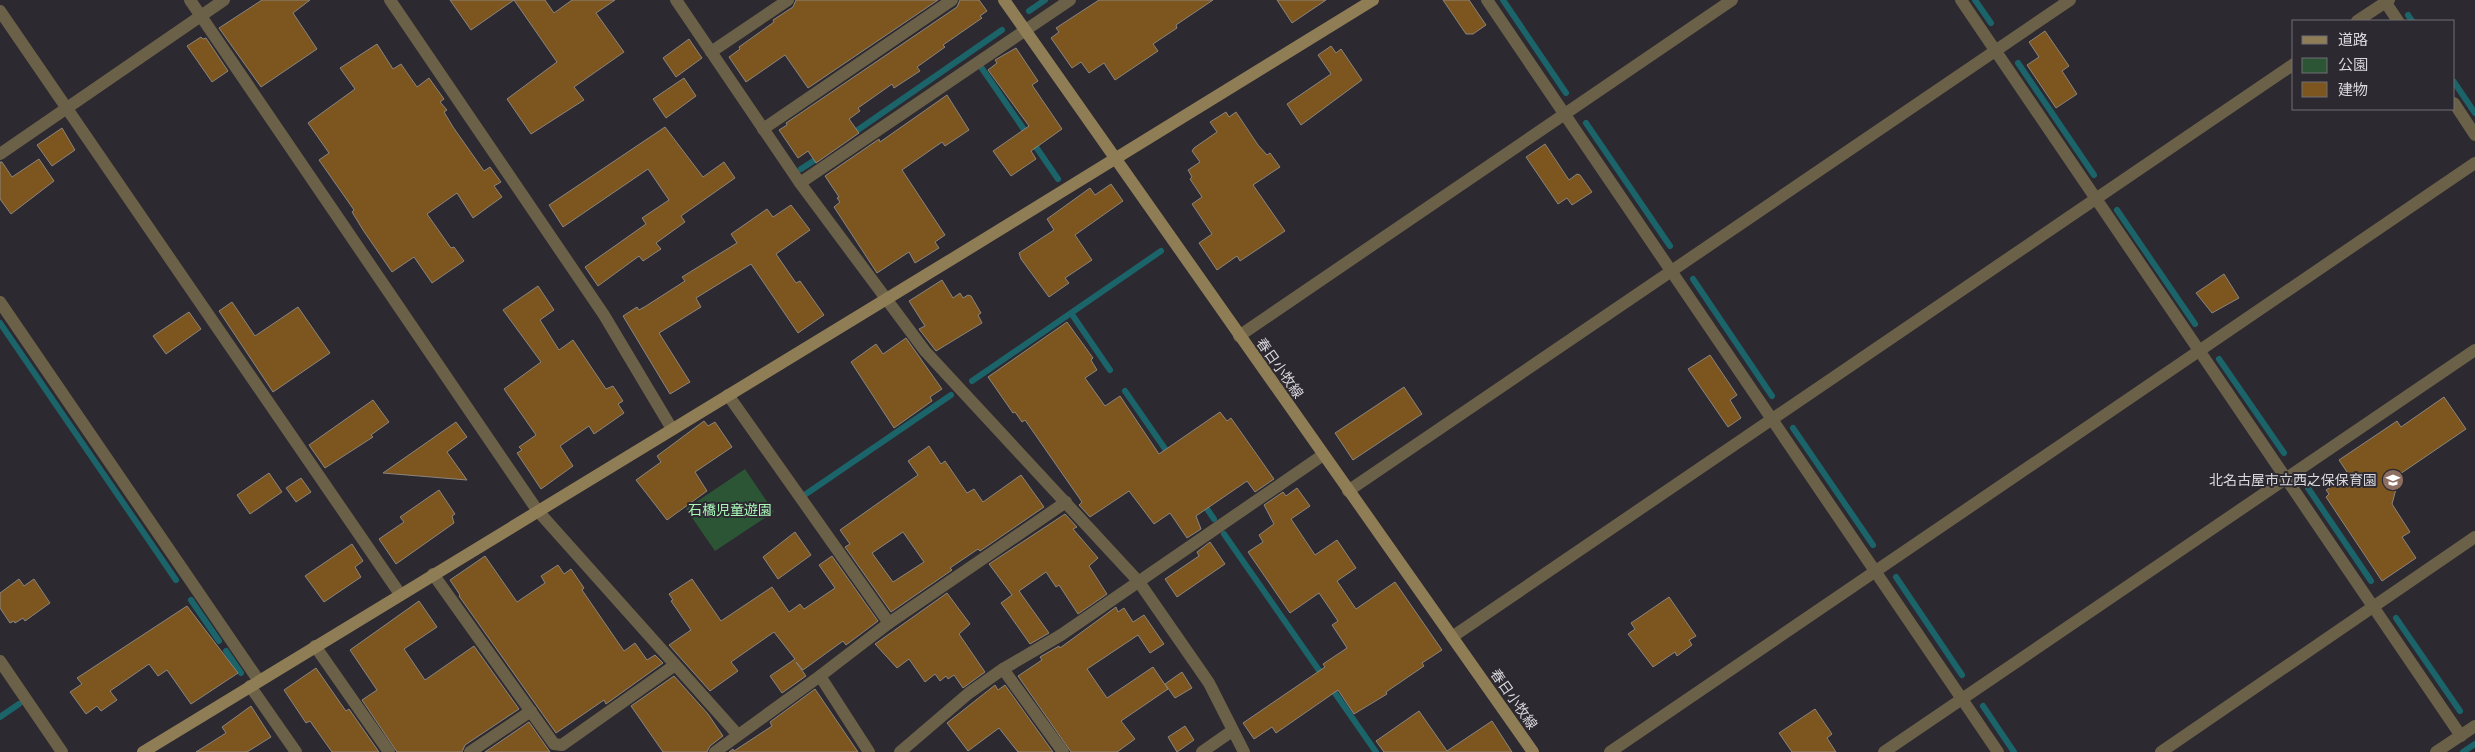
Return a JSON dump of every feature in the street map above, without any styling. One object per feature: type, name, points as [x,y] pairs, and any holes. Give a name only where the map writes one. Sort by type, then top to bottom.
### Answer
[{"type":"street","points":[[190,0],[538,510],[738,735]]},
{"type":"street","points":[[0,154],[224,0]]},
{"type":"street","points":[[390,0],[604,315],[672,429]]},
{"type":"street","points":[[676,0],[800,183],[925,352],[1139,582],[1209,683],[1244,752]]},
{"type":"street","points":[[711,52],[788,0]]},
{"type":"street","points":[[763,129],[952,0]]},
{"type":"street","name":"春日小牧線","points":[[1004,0],[1533,752]]},
{"type":"street","points":[[800,183],[1070,0]]},
{"type":"street","points":[[143,752],[538,510],[1116,161],[1373,0]]},
{"type":"street","points":[[1487,0],[1998,752]]},
{"type":"street","points":[[1239,336],[1732,0]]},
{"type":"street","points":[[1961,0],[2461,736]]},
{"type":"street","points":[[1348,491],[2070,0]]},
{"type":"street","points":[[2358,20],[2386,1],[2397,20]]},
{"type":"street","points":[[0,11],[400,594]]},
{"type":"street","points":[[1452,637],[2292,65]]},
{"type":"street","points":[[2455,104],[2475,134]]},
{"type":"street","points":[[1610,752],[2475,162]]},
{"type":"street","points":[[0,302],[254,684],[296,752]]},
{"type":"street","points":[[1884,752],[2475,350]]},
{"type":"street","points":[[728,395],[888,623]]},
{"type":"street","points":[[900,752],[969,693],[1061,635],[1323,455]]},
{"type":"street","points":[[715,752],[820,676],[888,623],[1066,502]]},
{"type":"street","points":[[2161,752],[2475,537]]},
{"type":"street","points":[[433,574],[554,744],[562,745],[675,665]]},
{"type":"street","points":[[315,646],[389,752]]},
{"type":"street","points":[[0,661],[62,752]]},
{"type":"street","points":[[1003,670],[1063,752]]},
{"type":"street","points":[[820,676],[869,752]]},
{"type":"street","points":[[470,752],[531,711]]},
{"type":"street","points":[[2436,752],[2475,726]]},
{"type":"street","points":[[1202,752],[1232,731]]},
{"type":"green space","name":"石橋児童遊園","points":[[745,469],[774,512],[715,551],[686,509]]},
{"type":"building","points":[[262,0],[310,0],[293,13],[317,49],[261,87],[219,28]]},
{"type":"building","points":[[450,0],[514,0],[471,30]]},
{"type":"building","points":[[514,0],[545,0],[554,13],[572,0],[615,0],[596,13],[624,52],[574,87],[584,100],[531,134],[507,99],[557,62]]},
{"type":"building","points":[[796,0],[938,0],[808,88],[785,55],[746,82],[729,57],[740,49],[739,47],[774,22],[773,20],[793,7]]},
{"type":"building","points":[[960,0],[979,0],[987,11],[980,16],[982,18],[943,45],[945,47],[917,67],[920,71],[894,88],[892,84],[858,108],[860,111],[849,119],[859,133],[816,163],[808,151],[798,158],[779,130],[787,125],[786,123],[957,7]]},
{"type":"building","points":[[1099,0],[1213,0],[1176,25],[1177,28],[1153,44],[1158,51],[1115,80],[1104,63],[1089,73],[1081,62],[1072,68],[1051,38],[1059,32],[1056,28]]},
{"type":"building","points":[[1277,0],[1326,0],[1292,23]]},
{"type":"building","points":[[1443,0],[1469,0],[1486,25],[1473,34],[1466,34]]},
{"type":"building","points":[[2045,31],[2069,66],[2062,71],[2077,94],[2056,108],[2027,65],[2039,57],[2029,42]]},
{"type":"building","points":[[201,37],[203,39],[206,38],[228,71],[212,82],[187,46]]},
{"type":"building","points":[[689,39],[702,58],[676,77],[663,58]]},
{"type":"building","points":[[377,44],[393,69],[401,64],[417,87],[429,78],[444,99],[440,102],[447,110],[444,112],[453,127],[484,171],[490,167],[501,182],[494,186],[502,197],[473,218],[457,193],[427,214],[451,248],[454,247],[464,261],[432,283],[414,257],[392,272],[363,230],[352,212],[354,210],[319,160],[329,153],[308,123],[355,89],[340,68]]},
{"type":"building","points":[[1331,46],[1336,53],[1341,49],[1362,80],[1301,125],[1287,104],[1331,74],[1318,55]]},
{"type":"building","points":[[1016,48],[1038,81],[1032,85],[1062,129],[1031,151],[1036,159],[1011,176],[993,151],[1029,126],[988,70],[997,63],[995,60]]},
{"type":"building","points":[[684,78],[696,96],[666,118],[653,99]]},
{"type":"building","points":[[947,95],[969,130],[945,146],[942,142],[902,170],[945,235],[935,242],[939,248],[915,263],[909,252],[877,273],[834,207],[840,202],[837,198],[839,197],[825,176],[879,139],[880,142]]},
{"type":"building","points":[[1226,112],[1229,117],[1236,112],[1258,145],[1267,155],[1270,153],[1280,167],[1253,185],[1285,231],[1240,261],[1237,256],[1217,270],[1199,243],[1212,234],[1192,204],[1202,197],[1190,179],[1192,177],[1188,170],[1200,162],[1192,151],[1194,148],[1217,132],[1210,122]]},
{"type":"building","points":[[665,127],[703,177],[724,162],[735,178],[681,216],[685,222],[656,243],[661,249],[643,261],[639,256],[598,286],[585,267],[646,224],[642,218],[669,200],[648,169],[563,227],[549,205]]},
{"type":"building","points":[[62,128],[75,150],[52,166],[37,145]]},
{"type":"building","points":[[1545,144],[1569,180],[1577,174],[1580,175],[1592,192],[1572,205],[1567,198],[1558,204],[1526,157]]},
{"type":"building","points":[[39,159],[54,181],[11,214],[0,199],[0,162],[2,162],[12,177]]},
{"type":"building","points":[[1111,184],[1123,201],[1075,235],[1092,260],[1065,278],[1069,283],[1049,297],[1021,259],[1019,253],[1054,230],[1047,219],[1090,188],[1095,195]]},
{"type":"building","points":[[791,205],[810,230],[776,254],[796,283],[800,281],[824,315],[798,333],[751,264],[696,298],[701,307],[659,333],[690,382],[670,394],[623,316],[637,307],[639,310],[646,306],[685,281],[682,277],[737,243],[731,234],[767,209],[773,217]]},
{"type":"building","points":[[2224,274],[2239,298],[2212,313],[2196,293]]},
{"type":"building","points":[[942,280],[953,298],[960,293],[963,298],[968,295],[971,296],[981,313],[978,315],[982,323],[936,351],[919,329],[925,326],[909,301]]},
{"type":"building","points":[[538,286],[554,310],[540,320],[559,350],[573,340],[606,389],[613,386],[623,401],[618,404],[624,413],[594,434],[589,426],[560,446],[573,466],[541,489],[517,453],[522,450],[519,447],[536,435],[504,389],[541,362],[503,310]]},
{"type":"building","points":[[232,302],[255,336],[298,307],[330,353],[273,392],[219,311]]},
{"type":"building","points":[[189,312],[201,329],[166,354],[153,336]]},
{"type":"building","points":[[1067,322],[1093,358],[1091,360],[1097,370],[1085,378],[1105,406],[1120,396],[1159,454],[1220,412],[1227,421],[1231,418],[1274,479],[1255,492],[1247,481],[1196,516],[1201,529],[1187,538],[1170,513],[1154,524],[1129,491],[1090,517],[1079,505],[1082,502],[1025,420],[1022,422],[1015,412],[1013,413],[988,377]]},
{"type":"building","points":[[906,338],[942,389],[930,397],[932,401],[894,428],[851,362],[876,344],[883,354]]},
{"type":"building","points":[[1710,355],[1737,395],[1730,400],[1741,418],[1728,427],[1688,369]]},
{"type":"building","points":[[1404,387],[1422,414],[1353,460],[1335,433]]},
{"type":"building","points":[[2444,397],[2466,429],[2400,474],[2392,504],[2410,532],[2402,537],[2416,558],[2382,581],[2326,497],[2329,494],[2326,490],[2349,475],[2339,460],[2397,421],[2401,427]]},
{"type":"building","points":[[373,400],[389,422],[371,435],[373,437],[325,468],[309,445]]},
{"type":"building","points":[[704,421],[708,426],[715,422],[732,447],[695,472],[707,491],[667,520],[636,480],[661,462],[657,456]]},
{"type":"building","points":[[456,422],[467,437],[447,452],[467,480],[383,473]]},
{"type":"building","points":[[929,446],[941,464],[945,461],[967,493],[974,489],[983,502],[1021,475],[1044,507],[980,551],[978,549],[950,568],[952,570],[891,612],[845,547],[850,544],[840,530],[918,475],[908,461]],"holes":[[[903,532],[924,562],[893,582],[872,553]]]},
{"type":"building","points":[[269,473],[282,492],[250,514],[237,495]]},
{"type":"building","points":[[301,478],[311,492],[296,502],[286,488]]},
{"type":"building","points":[[1297,488],[1310,506],[1291,519],[1315,555],[1337,540],[1356,568],[1337,581],[1356,609],[1395,582],[1442,650],[1422,663],[1424,666],[1386,692],[1387,694],[1354,714],[1338,690],[1276,733],[1272,727],[1254,739],[1243,723],[1325,667],[1323,664],[1347,648],[1332,625],[1338,621],[1319,593],[1290,613],[1248,552],[1263,542],[1259,535],[1274,524],[1264,505],[1283,492],[1286,496]]},
{"type":"building","points":[[439,490],[455,514],[452,516],[454,523],[396,564],[379,539],[404,522],[400,517]]},
{"type":"building","points":[[1065,514],[1077,527],[1073,529],[1098,558],[1089,566],[1107,594],[1078,614],[1059,585],[1056,587],[1046,572],[1019,591],[1049,633],[1030,644],[1001,603],[1012,595],[989,564]]},
{"type":"building","points":[[795,532],[811,555],[778,579],[763,557]]},
{"type":"building","points":[[1210,542],[1225,564],[1177,597],[1165,579],[1199,556],[1197,552]]},
{"type":"building","points":[[352,544],[363,561],[355,567],[361,577],[324,602],[305,576]]},
{"type":"building","points":[[485,556],[517,602],[545,583],[541,576],[558,565],[564,574],[571,569],[584,588],[582,590],[624,651],[635,643],[647,660],[655,655],[663,663],[606,704],[604,700],[556,733],[459,596],[450,580]]},
{"type":"building","points":[[832,556],[878,621],[846,645],[843,641],[803,670],[796,662],[806,676],[782,693],[770,676],[795,659],[774,632],[731,662],[738,671],[710,691],[669,645],[691,630],[671,601],[673,600],[669,594],[692,579],[721,621],[772,587],[789,612],[800,604],[804,609],[835,588],[819,565]]},
{"type":"building","points":[[19,579],[24,586],[34,579],[50,603],[25,621],[23,618],[15,623],[14,621],[10,623],[0,608],[0,593]]},
{"type":"building","points":[[947,593],[970,624],[959,634],[985,672],[963,688],[954,675],[948,679],[946,676],[940,681],[935,674],[925,682],[909,659],[897,668],[875,644]]},
{"type":"building","points":[[1669,597],[1696,636],[1689,640],[1692,645],[1677,656],[1675,652],[1653,667],[1628,634],[1635,629],[1631,623]]},
{"type":"building","points":[[419,601],[437,627],[404,649],[425,680],[474,646],[519,709],[465,745],[462,752],[397,752],[362,700],[377,690],[350,650]]},
{"type":"building","points":[[187,606],[238,673],[191,704],[167,670],[158,676],[149,664],[110,691],[117,700],[101,711],[97,706],[86,714],[70,692],[82,684],[77,678]]},
{"type":"building","points":[[1116,607],[1118,612],[1124,608],[1133,622],[1144,615],[1164,644],[1150,653],[1138,635],[1087,669],[1107,698],[1153,667],[1168,689],[1121,721],[1135,739],[1117,752],[1071,752],[1018,676],[1042,660],[1040,657],[1059,646],[1060,648]]},
{"type":"building","points":[[316,668],[346,711],[349,709],[379,752],[332,752],[310,721],[306,723],[284,690]]},
{"type":"building","points":[[1182,672],[1192,688],[1175,698],[1165,684]]},
{"type":"building","points":[[674,676],[708,714],[723,736],[710,746],[707,752],[663,752],[631,706]]},
{"type":"building","points":[[995,685],[998,690],[1005,685],[1053,752],[1018,752],[999,728],[968,751],[947,723]]},
{"type":"building","points":[[815,689],[858,752],[729,752],[733,749],[734,751],[772,726],[770,722]]},
{"type":"building","points":[[251,706],[271,737],[247,752],[196,752],[226,733],[222,727]]},
{"type":"building","points":[[1815,709],[1832,734],[1827,738],[1836,752],[1792,752],[1779,733]]},
{"type":"building","points":[[1419,711],[1447,751],[1492,721],[1512,752],[1384,752],[1376,741]]},
{"type":"building","points":[[529,722],[550,752],[485,752]]},
{"type":"building","points":[[1185,726],[1194,740],[1177,752],[1168,737]]},
{"type":"waterway","points":[[1029,11],[1045,0]]},
{"type":"waterway","points":[[1503,0],[1566,93]]},
{"type":"waterway","points":[[1975,0],[1991,23]]},
{"type":"waterway","points":[[2408,15],[2411,20]]},
{"type":"waterway","points":[[852,134],[1002,30]]},
{"type":"waterway","points":[[2018,63],[2094,175]]},
{"type":"waterway","points":[[981,67],[1058,179]]},
{"type":"waterway","points":[[2455,83],[2475,113]]},
{"type":"waterway","points":[[1586,123],[1670,246]]},
{"type":"waterway","points":[[801,169],[821,156]]},
{"type":"waterway","points":[[2117,210],[2195,324]]},
{"type":"waterway","points":[[1110,370],[1071,313],[1161,251]]},
{"type":"waterway","points":[[1693,279],[1772,396]]},
{"type":"waterway","points":[[972,381],[1071,313]]},
{"type":"waterway","points":[[0,323],[176,580]]},
{"type":"waterway","points":[[2219,359],[2284,453]]},
{"type":"waterway","points":[[1125,391],[1170,456]]},
{"type":"waterway","points":[[806,494],[951,395]]},
{"type":"waterway","points":[[1793,428],[1873,545]]},
{"type":"waterway","points":[[2308,488],[2371,581]]},
{"type":"waterway","points":[[1203,503],[1214,519]]},
{"type":"waterway","points":[[1224,534],[1323,676]]},
{"type":"waterway","points":[[1896,577],[1962,675]]},
{"type":"waterway","points":[[191,600],[219,641]]},
{"type":"waterway","points":[[2396,618],[2460,711]]},
{"type":"waterway","points":[[226,651],[241,673]]},
{"type":"waterway","points":[[1330,686],[1376,752]]},
{"type":"waterway","points":[[0,717],[19,704]]},
{"type":"waterway","points":[[1983,706],[2014,752]]},
{"type":"waterway","points":[[2463,752],[2475,744]]},
{"type":"place","name":"北名古屋市立西之保保育園","points":[[2393,480]]}]
